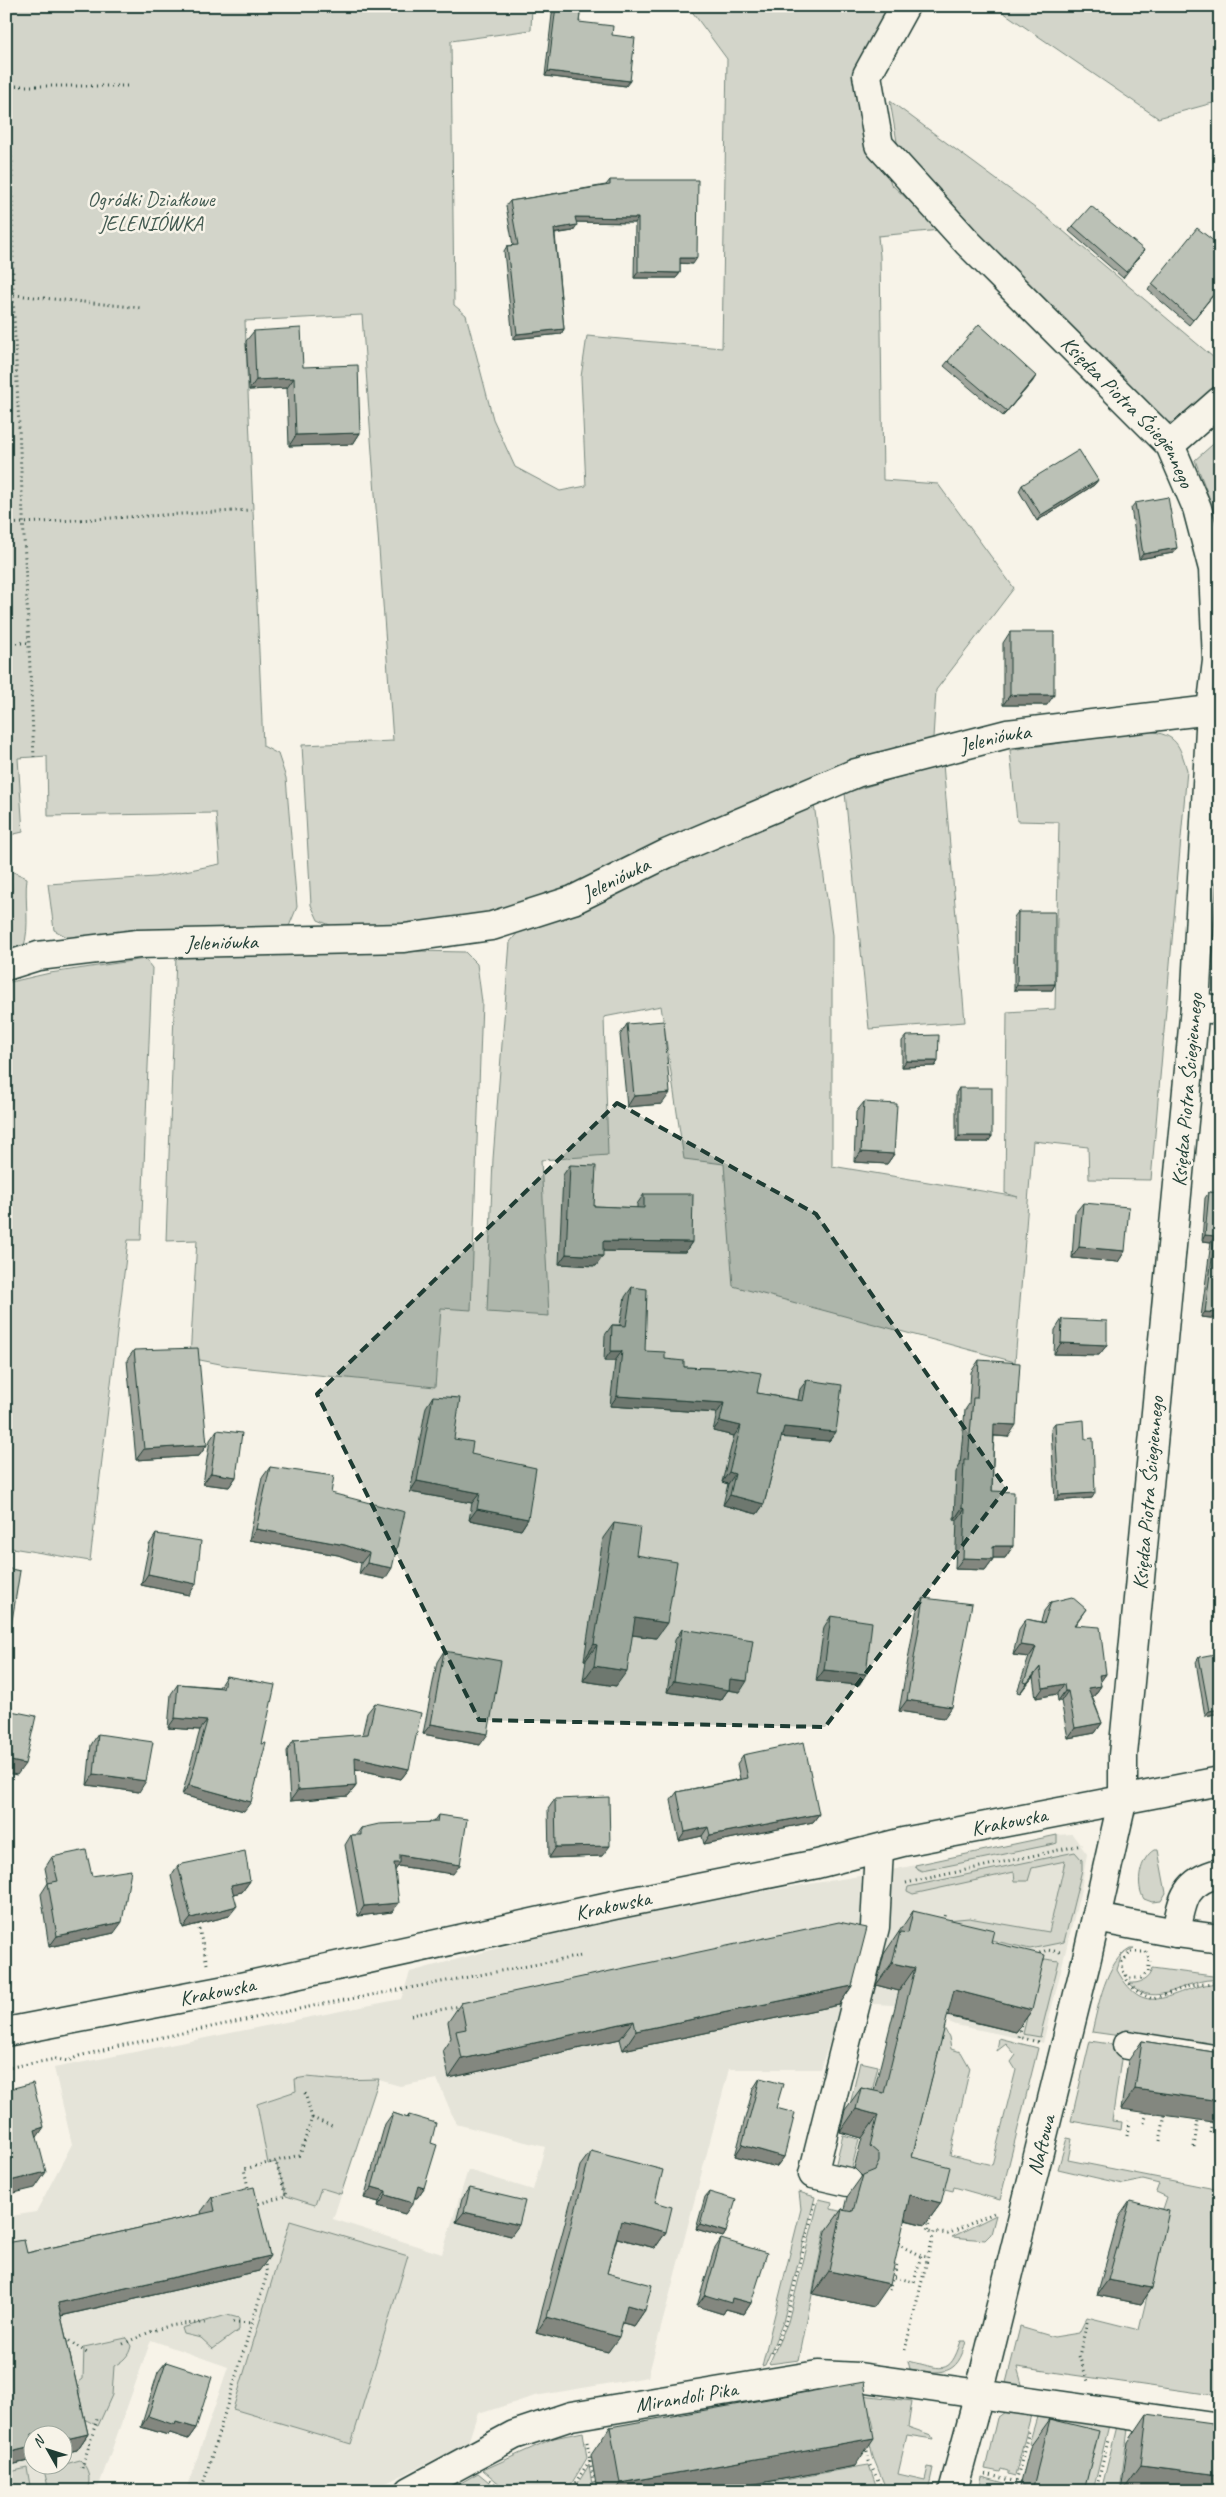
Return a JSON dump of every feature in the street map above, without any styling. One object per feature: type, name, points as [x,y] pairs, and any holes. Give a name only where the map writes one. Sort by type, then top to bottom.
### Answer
[{"type":"street","name":"Księdza Piotra Ściegiennego","points":[[905,6],[867,75],[878,146],[968,243],[1170,445],[1198,508],[1213,569],[1217,661],[1211,710],[1207,1008],[1124,1745],[1122,1798]]},
{"type":"street","points":[[1170,445],[1220,401]]},
{"type":"street","name":"Jeleniówka","points":[[6,966],[38,956],[138,944],[404,938],[492,926],[573,900],[666,854],[856,773],[1007,734],[1211,710]]},
{"type":"street","name":"Krakowska","points":[[6,2032],[236,1988],[614,1905],[817,1864],[879,1849],[1122,1798],[1220,1781]]},
{"type":"street","name":"Naftowa","points":[[953,2491],[979,2394],[1096,1918],[1122,1798]]},
{"type":"street","points":[[837,2179],[814,2174],[874,1927],[879,1849]]},
{"type":"street","points":[[1176,1933],[1182,1899],[1203,1877],[1220,1873]]},
{"type":"street","points":[[1096,1918],[1220,1939]]},
{"type":"street","points":[[1127,2044],[1220,2060]]},
{"type":"street","name":"Mirandoli Pika","points":[[410,2491],[514,2434],[571,2416],[818,2375],[859,2377],[1220,2428]]},
{"type":"path","points":[[6,86],[130,86]]},
{"type":"path","points":[[6,102],[12,162],[13,295],[25,523],[28,643],[34,757]]},
{"type":"path","points":[[13,295],[142,308]]},
{"type":"path","points":[[6,524],[250,510]]},
{"type":"path","points":[[6,643],[28,643]]},
{"type":"path","points":[[906,1883],[1082,1845]]},
{"type":"path","points":[[941,1927],[945,1913]]},
{"type":"path","points":[[198,1924],[207,1965]]},
{"type":"path","points":[[1031,1956],[1047,1950]]},
{"type":"path","points":[[1125,1975],[1133,1979],[1146,1976],[1150,1960],[1146,1952],[1131,1952],[1124,1958],[1121,1966],[1127,1983],[1135,1991],[1153,1999],[1189,1986],[1220,1982]]},
{"type":"path","points":[[1036,1962],[1038,1953]]},
{"type":"path","points":[[6,2068],[56,2059],[68,2062],[79,2056],[119,2046],[318,2005],[581,1956]]},
{"type":"path","points":[[411,2015],[470,2004]]},
{"type":"path","points":[[1023,2018],[1019,2037],[1043,2043]]},
{"type":"path","points":[[254,2214],[244,2169],[300,2155],[312,2118],[305,2092]]},
{"type":"path","points":[[1144,2123],[1146,2113]]},
{"type":"path","points":[[1160,2142],[1165,2115]]},
{"type":"path","points":[[312,2118],[332,2126]]},
{"type":"path","points":[[1194,2147],[1198,2120]]},
{"type":"path","points":[[1127,2136],[1130,2121]]},
{"type":"path","points":[[1210,2132],[1212,2122]]},
{"type":"path","points":[[1218,2151],[1220,2140]]},
{"type":"path","points":[[252,2206],[286,2196],[276,2162]]},
{"type":"path","points":[[770,2358],[785,2324],[817,2198],[837,2179]]},
{"type":"path","points":[[932,2210],[927,2231],[948,2234],[996,2212]]},
{"type":"path","points":[[905,2350],[934,2232]]},
{"type":"path","points":[[895,2243],[921,2256],[928,2257]]},
{"type":"path","points":[[891,2276],[914,2282],[921,2256]]},
{"type":"path","points":[[201,2491],[267,2274],[263,2257]]},
{"type":"path","points":[[890,2290],[891,2276],[897,2264]]},
{"type":"path","points":[[233,2322],[253,2323]]},
{"type":"path","points":[[1086,2322],[1079,2356],[1107,2412],[1096,2491]]},
{"type":"path","points":[[123,2344],[158,2327],[183,2323],[205,2324]]},
{"type":"path","points":[[65,2338],[88,2353]]},
{"type":"path","points":[[82,2468],[98,2416]]},
{"type":"path","points":[[1014,2491],[1029,2430]]},
{"type":"path","points":[[586,2433],[595,2491]]},
{"type":"path","points":[[865,2444],[868,2461],[883,2491]]},
{"type":"path","points":[[570,2491],[590,2460]]},
{"type":"path","points":[[981,2473],[1021,2483]]},
{"type":"highlighted area","points":[[617,1103],[816,1214],[1006,1488],[825,1727],[479,1720],[317,1394]]},
{"type":"shaded area","points":[[1072,1834],[1087,1854],[1081,1889],[1043,2043],[956,2025],[910,2006],[856,2003],[842,2008],[820,2069],[729,2069],[648,2377],[535,2396],[482,2413],[478,2412],[468,2443],[370,2491],[186,2491],[228,2367],[151,2340],[97,2491],[31,2491],[28,2474],[72,2474],[72,2424],[22,2424],[22,2469],[6,2473],[6,2217],[36,2212],[72,2144],[54,2068],[401,1999],[410,1972],[628,1913],[878,1873],[1057,1835]],"holes":[[[437,2079],[456,2124],[545,2147],[533,2190],[468,2170],[442,2254],[333,2219],[379,2080],[400,2086]]]},
{"type":"green space","name":"Ogródki Działkowe JELENIÓWKA","points":[[6,6],[532,6],[531,30],[451,41],[454,305],[466,315],[493,419],[515,467],[560,491],[586,486],[581,377],[587,336],[722,348],[727,59],[688,6],[899,6],[867,75],[879,145],[891,184],[940,230],[878,236],[880,256],[883,480],[938,484],[1014,588],[936,690],[933,738],[802,783],[575,890],[454,922],[337,928],[318,920],[311,905],[302,745],[393,741],[362,315],[245,321],[263,746],[278,754],[286,778],[297,907],[287,931],[71,939],[54,930],[48,884],[155,877],[220,864],[216,813],[48,816],[47,756],[18,758],[23,832],[10,835],[9,817],[6,816]]},
{"type":"green space","points":[[994,6],[1220,6],[1220,101],[1158,118]]},
{"type":"green space","points":[[890,101],[1043,214],[1220,363],[1220,390],[1175,422],[1163,423],[907,167],[897,142]]},
{"type":"green space","points":[[1220,438],[1220,527],[1195,460]]},
{"type":"green space","points":[[1148,731],[1165,735],[1175,742],[1182,754],[1187,770],[1151,1180],[1089,1179],[1088,1147],[1033,1141],[1015,1362],[733,1286],[724,1164],[684,1159],[661,1006],[604,1017],[608,1155],[541,1160],[549,1316],[487,1312],[493,1159],[510,942],[518,932],[814,804],[832,935],[832,1166],[1018,1197],[1005,1193],[1007,1012],[1055,1009],[1059,822],[1017,821],[1010,750]]},
{"type":"green space","points":[[943,764],[965,1022],[869,1029],[845,793]]},
{"type":"green space","points":[[11,871],[27,878],[27,932],[23,949],[6,954],[6,892],[12,891]]},
{"type":"green space","points":[[215,947],[465,952],[477,964],[482,1002],[471,1310],[441,1308],[435,1387],[230,1366],[190,1358],[197,1240],[166,1241],[176,956]]},
{"type":"green space","points":[[145,959],[152,968],[141,1240],[128,1240],[90,1561],[6,1547],[6,983],[50,973]]},
{"type":"green space","points":[[1057,1835],[1057,1843],[1054,1844],[922,1871],[916,1868],[915,1865]]},
{"type":"green space","points":[[1154,1850],[1158,1850],[1166,1893],[1161,1901],[1152,1902],[1144,1899],[1141,1893],[1140,1872],[1145,1859]]},
{"type":"green space","points":[[1075,1852],[1082,1860],[1082,1870],[1064,1942],[1030,1949],[944,1929],[947,1920],[969,1918],[1049,1932],[1065,1861],[1032,1868],[1028,1881],[1015,1881],[1014,1872],[913,1894],[907,1891],[908,1887]]},
{"type":"green space","points":[[1122,1954],[1117,1970],[1128,1986],[1139,1996],[1150,1999],[1162,1998],[1219,1983],[1220,2050],[1092,2032],[1104,1985],[1115,1963]]},
{"type":"green space","points":[[1045,1959],[1059,1961],[1040,2037],[1023,2034],[1040,1963]]},
{"type":"green space","points":[[1152,1968],[1220,1977],[1220,1980],[1207,1980],[1161,1994],[1151,1995],[1140,1991],[1129,1983],[1137,1983],[1144,1980]]},
{"type":"green space","points":[[943,2026],[949,2037],[951,2049],[961,2052],[970,2068],[950,2155],[992,2165],[1016,2070],[1011,2062],[1016,2055],[1006,2044],[997,2051],[999,2038],[1038,2048],[1000,2200],[954,2187],[953,2191],[899,2178]]},
{"type":"green space","points":[[1090,2041],[1123,2046],[1112,2121],[1122,2122],[1121,2130],[1071,2121]]},
{"type":"green space","points":[[860,2062],[878,2066],[867,2113],[849,2109]]},
{"type":"green space","points":[[307,2077],[338,2080],[379,2079],[341,2194],[321,2188],[315,2205],[286,2196],[276,2162],[268,2164],[257,2104],[296,2091],[295,2079]]},
{"type":"green space","points":[[843,2135],[859,2139],[851,2171],[835,2167]]},
{"type":"green space","points":[[1067,2138],[1072,2139],[1068,2160],[1220,2190],[1220,2396],[1017,2367],[1024,2391],[1005,2387],[1020,2327],[1054,2337],[1079,2333],[1087,2317],[1139,2330],[1164,2225],[1142,2207],[1163,2209],[1167,2197],[1156,2192],[1159,2184],[1143,2180],[1123,2184],[1058,2169]]},
{"type":"green space","points":[[799,2192],[815,2197],[783,2322],[765,2365],[762,2366],[801,2209]]},
{"type":"green space","points":[[819,2199],[832,2202],[831,2209],[884,2222],[860,2236],[825,2230],[799,2360],[769,2364],[788,2322]]},
{"type":"green space","points":[[996,2215],[991,2234],[985,2240],[952,2237]]},
{"type":"green space","points":[[290,2221],[408,2256],[351,2444],[233,2409]]},
{"type":"green space","points":[[227,2315],[239,2318],[239,2330],[213,2349],[201,2338],[184,2334],[182,2328]]},
{"type":"green space","points":[[126,2338],[131,2346],[130,2350],[125,2358],[114,2366],[112,2395],[98,2426],[82,2418],[75,2399],[80,2393],[79,2382],[83,2379],[84,2347]]},
{"type":"green space","points":[[961,2341],[966,2341],[963,2353],[953,2367],[939,2372],[910,2369],[908,2361],[943,2368],[952,2361]]},
{"type":"green space","points":[[862,2395],[912,2401],[908,2427],[931,2435],[933,2439],[907,2435],[898,2474],[925,2480],[928,2467],[933,2468],[928,2491],[887,2491],[873,2457],[867,2430],[874,2428],[871,2415],[865,2416]]},
{"type":"green space","points":[[1005,2412],[1031,2415],[1015,2476],[1001,2469],[1000,2472],[985,2469],[997,2418]]},
{"type":"green space","points":[[1037,2417],[1109,2425],[1093,2491],[1074,2491],[1082,2457],[1029,2444]]},
{"type":"green space","points":[[1117,2426],[1128,2429],[1120,2491],[1101,2491]]},
{"type":"green space","points":[[583,2432],[587,2458],[567,2491],[508,2491],[483,2470],[554,2438]]},
{"type":"green space","points":[[80,2460],[85,2467],[89,2482],[87,2491],[49,2491],[45,2474],[72,2474],[72,2462]]},
{"type":"green space","points":[[589,2465],[593,2491],[573,2491]]},
{"type":"green space","points":[[869,2465],[878,2491],[724,2491],[856,2467]]},
{"type":"green space","points":[[22,2469],[22,2474],[28,2474],[31,2491],[6,2491],[6,2473]]},
{"type":"green space","points":[[478,2473],[500,2491],[447,2491]]},
{"type":"green space","points":[[982,2477],[1012,2485],[1011,2491],[979,2491]]},
{"type":"building","points":[[556,6],[581,6],[579,22],[613,26],[612,35],[635,38],[630,81],[548,71]]},
{"type":"building","points":[[610,180],[698,180],[697,258],[680,258],[680,273],[638,272],[638,218],[575,217],[577,225],[554,229],[564,329],[517,334],[507,246],[518,245],[510,201],[610,185]]},
{"type":"building","points":[[1091,206],[1144,250],[1126,272],[1073,226]]},
{"type":"building","points":[[1197,228],[1220,246],[1220,286],[1193,320],[1152,284]]},
{"type":"building","points":[[979,324],[1036,376],[1007,411],[948,361]]},
{"type":"building","points":[[301,328],[303,367],[358,365],[360,433],[296,435],[294,378],[256,380],[254,331]]},
{"type":"building","points":[[1079,450],[1098,480],[1041,515],[1022,485]]},
{"type":"building","points":[[1168,497],[1177,548],[1143,554],[1135,503]]},
{"type":"building","points":[[1010,632],[1054,632],[1054,695],[1010,695]]},
{"type":"building","points":[[1018,912],[1055,912],[1055,984],[1017,985]]},
{"type":"building","points":[[664,1021],[670,1093],[634,1096],[627,1024]]},
{"type":"building","points":[[939,1035],[938,1061],[906,1061],[906,1036]]},
{"type":"building","points":[[959,1088],[992,1088],[992,1136],[959,1136]]},
{"type":"building","points":[[864,1102],[897,1104],[894,1154],[861,1152]]},
{"type":"building","points":[[570,1165],[596,1166],[594,1206],[644,1208],[644,1194],[693,1194],[692,1242],[603,1241],[603,1256],[566,1254]]},
{"type":"building","points":[[1209,1192],[1220,1193],[1220,1313],[1205,1312],[1215,1236],[1205,1235]]},
{"type":"building","points":[[1083,1203],[1129,1207],[1125,1251],[1079,1247]]},
{"type":"building","points":[[632,1287],[647,1289],[645,1351],[665,1352],[665,1359],[684,1361],[684,1367],[732,1368],[761,1373],[757,1393],[803,1401],[807,1380],[842,1385],[836,1432],[784,1427],[764,1504],[730,1495],[735,1474],[729,1472],[741,1426],[720,1421],[724,1403],[617,1396],[622,1351],[611,1351],[612,1325],[626,1326]]},
{"type":"building","points":[[1062,1319],[1107,1321],[1107,1345],[1061,1343]]},
{"type":"building","points":[[198,1348],[207,1445],[144,1449],[134,1350]]},
{"type":"building","points":[[979,1360],[1020,1363],[1016,1425],[994,1424],[992,1491],[1014,1492],[1013,1546],[993,1546],[993,1559],[963,1558],[965,1509],[962,1508],[964,1460],[968,1460],[973,1398],[977,1398]]},
{"type":"building","points":[[433,1396],[460,1398],[454,1439],[473,1442],[471,1454],[536,1468],[528,1519],[477,1509],[480,1493],[417,1481]]},
{"type":"building","points":[[1084,1420],[1085,1439],[1093,1438],[1095,1493],[1059,1495],[1055,1423]]},
{"type":"building","points":[[217,1430],[242,1433],[236,1477],[211,1473]]},
{"type":"building","points":[[270,1467],[334,1476],[331,1493],[405,1512],[392,1568],[367,1563],[369,1553],[345,1545],[256,1529]]},
{"type":"building","points":[[614,1523],[640,1527],[636,1555],[677,1562],[667,1623],[635,1618],[627,1671],[594,1666],[597,1645],[594,1644]]},
{"type":"building","points":[[156,1534],[201,1541],[196,1584],[148,1574]]},
{"type":"building","points":[[6,1568],[20,1571],[11,1627],[6,1626]]},
{"type":"building","points":[[1072,1597],[1086,1609],[1074,1625],[1100,1627],[1106,1674],[1099,1675],[1101,1686],[1088,1688],[1102,1723],[1075,1728],[1068,1691],[1065,1691],[1064,1684],[1043,1688],[1040,1667],[1027,1683],[1024,1682],[1036,1647],[1020,1645],[1026,1619],[1044,1623],[1051,1602]]},
{"type":"building","points":[[924,1598],[972,1604],[952,1707],[907,1700]]},
{"type":"building","points":[[831,1616],[872,1622],[866,1674],[824,1670]]},
{"type":"building","points":[[682,1629],[753,1640],[747,1681],[730,1679],[729,1690],[674,1681]]},
{"type":"building","points":[[444,1651],[501,1661],[488,1734],[431,1724]]},
{"type":"building","points":[[1220,1653],[1220,1709],[1209,1711],[1199,1657]]},
{"type":"building","points":[[226,1676],[275,1685],[262,1744],[266,1743],[251,1802],[189,1785],[207,1721],[175,1718],[178,1684],[223,1688]]},
{"type":"building","points":[[375,1703],[421,1713],[409,1769],[355,1757],[356,1786],[298,1790],[294,1740],[368,1734]]},
{"type":"building","points":[[6,1710],[36,1716],[25,1764],[6,1760]]},
{"type":"building","points":[[98,1734],[153,1742],[146,1781],[94,1774]]},
{"type":"building","points":[[804,1742],[819,1814],[710,1835],[708,1827],[685,1832],[677,1792],[748,1778],[743,1755]]},
{"type":"building","points":[[609,1797],[610,1846],[556,1847],[555,1799]]},
{"type":"building","points":[[438,1815],[467,1819],[460,1865],[400,1855],[400,1863],[394,1863],[399,1903],[364,1906],[351,1835],[361,1835],[361,1828],[379,1824],[437,1822]]},
{"type":"building","points":[[86,1850],[92,1876],[131,1870],[122,1922],[57,1936],[48,1883],[58,1881],[52,1857]]},
{"type":"building","points":[[245,1851],[250,1881],[231,1885],[237,1906],[191,1918],[178,1865]]},
{"type":"building","points":[[913,1911],[994,1930],[991,1942],[1045,1955],[1032,2010],[954,1990],[912,2157],[950,2167],[941,2203],[910,2195],[890,2284],[829,2271],[842,2209],[853,2211],[863,2175],[875,2170],[879,2162],[879,2154],[870,2146],[878,2115],[856,2109],[861,2088],[884,2093],[915,1968],[892,1963],[900,1932],[908,1933]]},
{"type":"building","points":[[839,1922],[867,1928],[852,1986],[636,2031],[634,2021],[462,2059],[456,2031],[466,2029],[461,2003]]},
{"type":"building","points":[[1142,2041],[1220,2053],[1220,2101],[1135,2089]]},
{"type":"building","points":[[760,2078],[783,2084],[776,2108],[795,2113],[784,2157],[742,2145]]},
{"type":"building","points":[[33,2083],[44,2127],[35,2130],[46,2172],[6,2182],[6,2090]]},
{"type":"building","points":[[393,2113],[408,2118],[409,2115],[436,2123],[431,2143],[437,2145],[424,2188],[418,2186],[413,2203],[386,2195],[386,2191],[372,2187]]},
{"type":"building","points":[[591,2151],[663,2170],[655,2202],[672,2207],[666,2232],[621,2221],[607,2273],[652,2285],[645,2310],[627,2305],[619,2337],[547,2317]]},
{"type":"building","points":[[254,2187],[270,2256],[58,2303],[88,2434],[72,2438],[72,2424],[22,2424],[22,2449],[6,2453],[6,2243],[24,2240],[27,2253],[215,2211],[212,2197]]},
{"type":"building","points":[[470,2188],[525,2201],[519,2225],[464,2212]]},
{"type":"building","points":[[709,2192],[736,2200],[726,2232],[700,2224]]},
{"type":"building","points":[[1130,2201],[1169,2211],[1152,2288],[1108,2280]]},
{"type":"building","points":[[721,2239],[767,2253],[751,2303],[732,2298],[731,2303],[705,2295]]},
{"type":"building","points":[[166,2362],[212,2377],[196,2428],[176,2422],[175,2425],[148,2416]]},
{"type":"building","points":[[864,2382],[874,2438],[620,2483],[610,2427]]},
{"type":"building","points":[[1147,2414],[1220,2424],[1220,2475],[1141,2465]]},
{"type":"building","points":[[1050,2419],[1099,2431],[1084,2491],[1032,2491]]}]
